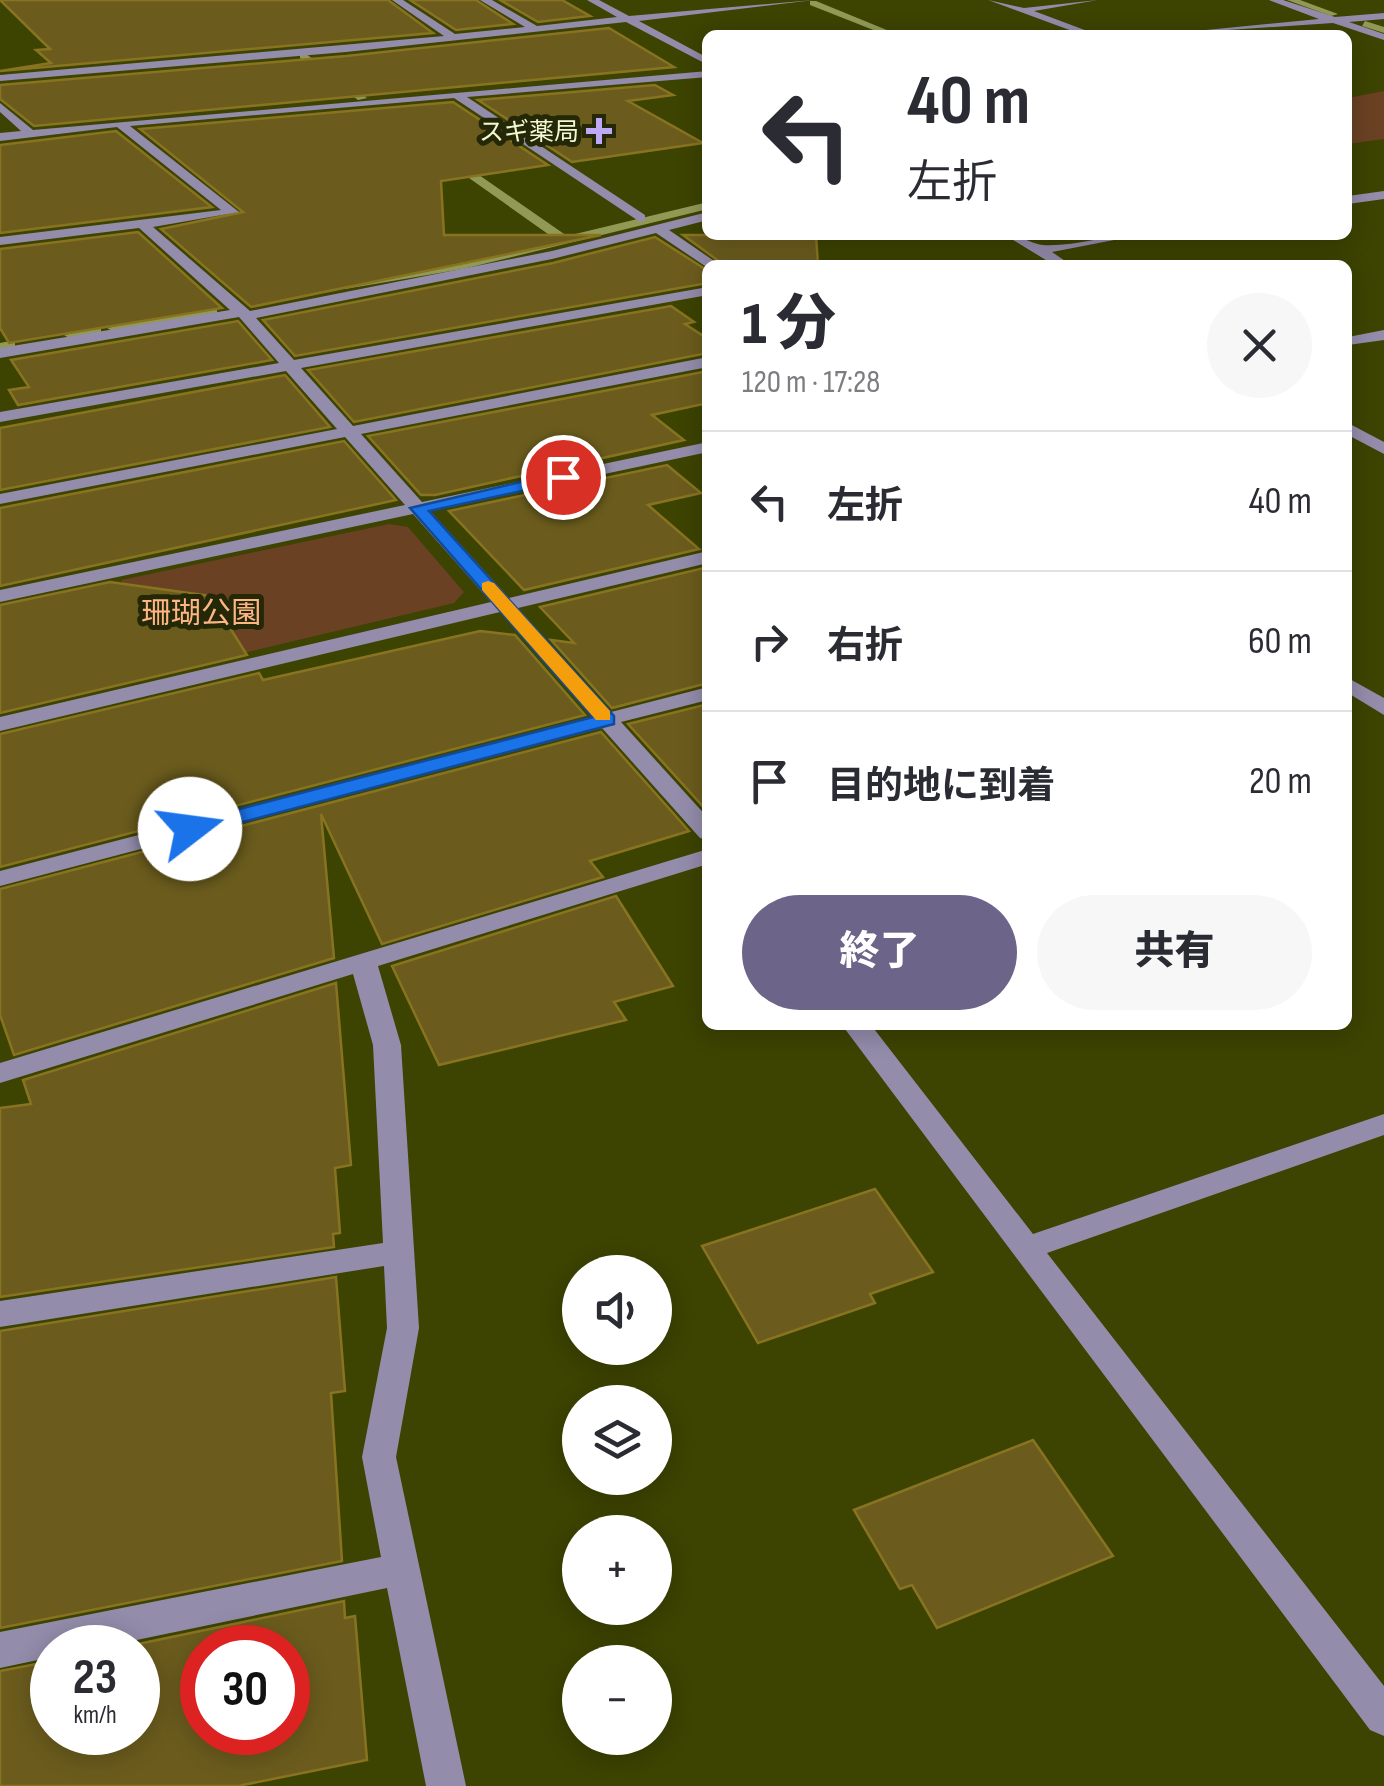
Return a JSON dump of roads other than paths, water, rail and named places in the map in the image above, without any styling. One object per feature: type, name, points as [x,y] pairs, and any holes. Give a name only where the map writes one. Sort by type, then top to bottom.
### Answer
[{"type":"street","points":[[397,0],[454,38]]},
{"type":"street","points":[[486,0],[535,29]]},
{"type":"street","points":[[592,0],[702,59]]},
{"type":"street","points":[[0,78],[454,38],[809,0]]},
{"type":"street","points":[[992,0],[1079,30]]},
{"type":"street","points":[[1021,10],[1092,0]]},
{"type":"street","points":[[1274,0],[1384,37]]},
{"type":"street","points":[[1218,30],[1384,16]]},
{"type":"street","points":[[0,137],[120,123],[702,74]]},
{"type":"street","points":[[456,95],[640,218]]},
{"type":"street","points":[[0,106],[30,133]]},
{"type":"street","points":[[0,241],[101,226],[144,227],[232,212],[120,123]]},
{"type":"street","points":[[1352,184],[1382,195]]},
{"type":"street","points":[[1352,199],[1382,195]]},
{"type":"street","points":[[0,353],[245,314],[552,255],[702,217]]},
{"type":"street","points":[[144,227],[245,314],[702,825]]},
{"type":"street","points":[[657,228],[705,260]]},
{"type":"street","points":[[1021,240],[1055,260]]},
{"type":"street","points":[[1038,250],[1102,240]]},
{"type":"street","points":[[0,417],[702,292]]},
{"type":"street","points":[[1352,341],[1384,335]]},
{"type":"street","points":[[0,499],[702,363]]},
{"type":"street","points":[[1352,430],[1384,449]]},
{"type":"street","points":[[0,596],[702,448]]},
{"type":"street","points":[[0,724],[702,557]]},
{"type":"street","points":[[1352,687],[1384,708]]},
{"type":"street","points":[[0,879],[702,695]]},
{"type":"street","points":[[0,1072],[702,858]]},
{"type":"street","points":[[363,961],[387,1045],[400,1252],[402,1328],[378,1458],[446,1786]]},
{"type":"street","points":[[860,1030],[1384,1717]]},
{"type":"street","points":[[1026,1248],[1384,1124]]},
{"type":"street","points":[[0,1314],[400,1252]]},
{"type":"street","points":[[0,1650],[401,1569]]},
{"type":"waterway","points":[[1291,0],[1334,14]]},
{"type":"waterway","points":[[813,3],[881,30]]},
{"type":"waterway","points":[[1365,24],[1384,30]]},
{"type":"waterway","points":[[303,56],[362,98]]},
{"type":"waterway","points":[[449,159],[565,240]]},
{"type":"waterway","points":[[565,240],[702,206]]},
{"type":"waterway","points":[[350,286],[463,265],[565,240]]},
{"type":"waterway","points":[[114,328],[212,311]]},
{"type":"waterway","points":[[71,335],[96,331]]},
{"type":"waterway","points":[[0,347],[10,345]]},
{"type":"place","name":"スギ薬局","points":[[599,131]]},
{"type":"park label","name":"珊瑚公園","points":[[201,613]]}]
